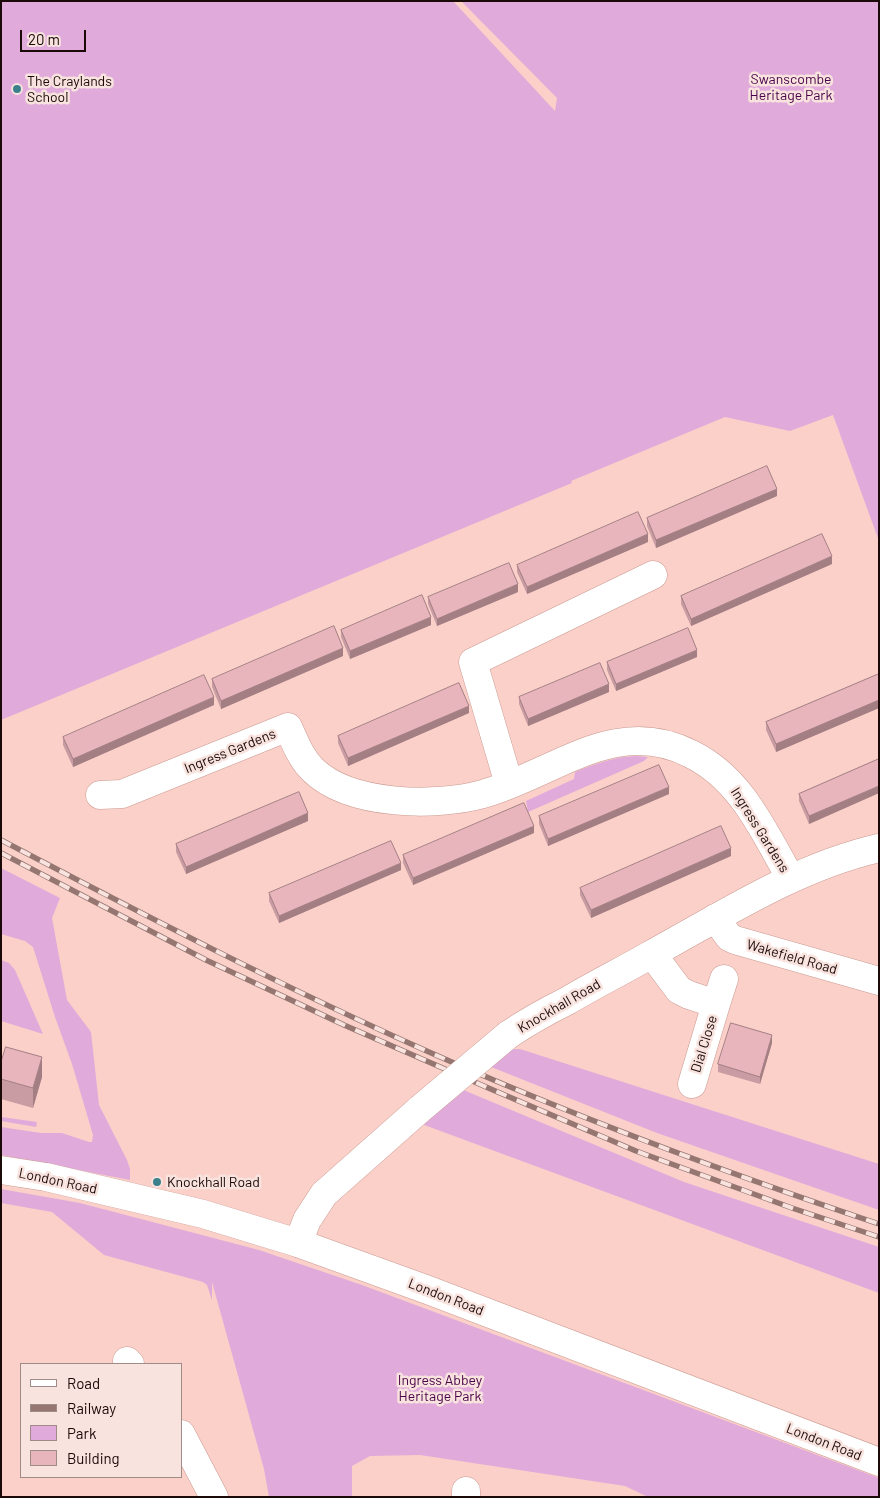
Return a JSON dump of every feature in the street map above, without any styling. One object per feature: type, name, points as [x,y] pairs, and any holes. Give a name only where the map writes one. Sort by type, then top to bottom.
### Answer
[{"type":"street","points":[[509,784],[473,662],[652,575]]},
{"type":"street","name":"Ingress Gardens","points":[[100,795],[122,794],[288,728],[312,769],[334,786],[359,794],[389,799],[435,801],[470,797],[509,784],[606,744],[619,741],[656,742],[680,748],[712,766],[738,791],[756,818],[790,879]]},
{"type":"street","name":"Knockhall Road","points":[[298,1243],[307,1220],[324,1194],[420,1109],[508,1035],[529,1021],[715,918],[790,879],[844,858],[879,848]]},
{"type":"street","name":"Wakefield Road","points":[[715,918],[729,937],[735,940],[879,981]]},
{"type":"street","name":"Dial Close","points":[[652,954],[679,990],[686,994],[720,992],[692,1084]]},
{"type":"street","name":"London Road","points":[[1,1170],[46,1177],[202,1214],[298,1243],[419,1287],[879,1462]]},
{"type":"street","points":[[182,1436],[214,1497]]},
{"type":"green space","name":"Swanscombe Heritage Park","points":[[1,1],[453,1],[555,111],[557,98],[461,1],[879,1],[879,541],[833,415],[790,431],[725,417],[571,481],[572,483],[1,720]]},
{"type":"green space","points":[[635,756],[648,757],[644,761],[528,812],[526,801],[574,779],[575,772],[612,759]]},
{"type":"green space","points":[[1,868],[60,898],[52,918],[67,1000],[91,1032],[99,1105],[127,1160],[130,1169],[130,1180],[1,1155],[1,1127],[41,1133],[62,1133],[89,1142],[92,1142],[93,1135],[72,1064],[33,947],[25,941],[1,934]]},
{"type":"green space","points":[[1,960],[9,963],[15,970],[43,1034],[1,1021]]},
{"type":"green space","points":[[520,1049],[879,1164],[879,1210],[657,1133],[476,1061],[490,1050]]},
{"type":"green space","points":[[449,1084],[684,1182],[879,1247],[879,1293],[408,1119]]},
{"type":"green space","points":[[1,1117],[37,1122],[36,1127],[1,1121]]},
{"type":"green space","name":"Ingress Abbey Heritage Park","points":[[1,1189],[80,1203],[259,1250],[362,1285],[879,1478],[879,1497],[648,1497],[625,1486],[420,1455],[370,1456],[352,1466],[352,1497],[269,1497],[264,1469],[212,1282],[212,1300],[207,1285],[203,1282],[104,1255],[52,1212],[1,1203]]},
{"type":"building","points":[[767,466],[777,489],[656,540],[647,518]]},
{"type":"building","points":[[638,512],[648,534],[527,587],[517,565]]},
{"type":"building","points":[[822,534],[832,556],[691,619],[681,596]]},
{"type":"building","points":[[509,563],[518,584],[437,619],[428,597]]},
{"type":"building","points":[[422,595],[431,617],[350,651],[341,630]]},
{"type":"building","points":[[334,626],[343,648],[221,701],[212,679]]},
{"type":"building","points":[[688,628],[697,650],[616,684],[607,662]]},
{"type":"building","points":[[600,663],[609,684],[528,719],[519,697]]},
{"type":"building","points":[[879,674],[879,700],[776,744],[766,722]]},
{"type":"building","points":[[204,675],[214,697],[73,759],[63,737]]},
{"type":"building","points":[[459,683],[469,706],[348,758],[338,736]]},
{"type":"building","points":[[879,759],[879,786],[809,816],[799,794]]},
{"type":"building","points":[[659,765],[669,787],[548,839],[539,816]]},
{"type":"building","points":[[299,792],[308,813],[186,867],[176,844]]},
{"type":"building","points":[[524,803],[534,826],[413,878],[403,855]]},
{"type":"building","points":[[721,826],[731,848],[591,910],[580,888]]},
{"type":"building","points":[[391,841],[401,863],[279,916],[269,893]]},
{"type":"building","points":[[731,1023],[772,1035],[760,1077],[718,1064]]},
{"type":"building","points":[[6,1047],[42,1057],[33,1088],[1,1079],[1,1062]]},
{"type":"railway","points":[[1,840],[267,976],[429,1052],[595,1122],[765,1185],[879,1224]]},
{"type":"railway","points":[[1,853],[206,960],[344,1025],[636,1151],[792,1208],[879,1237]]},
{"type":"place","name":"The Craylands School","points":[[17,89]]},
{"type":"place","name":"Knockhall Road","points":[[157,1182]]}]
